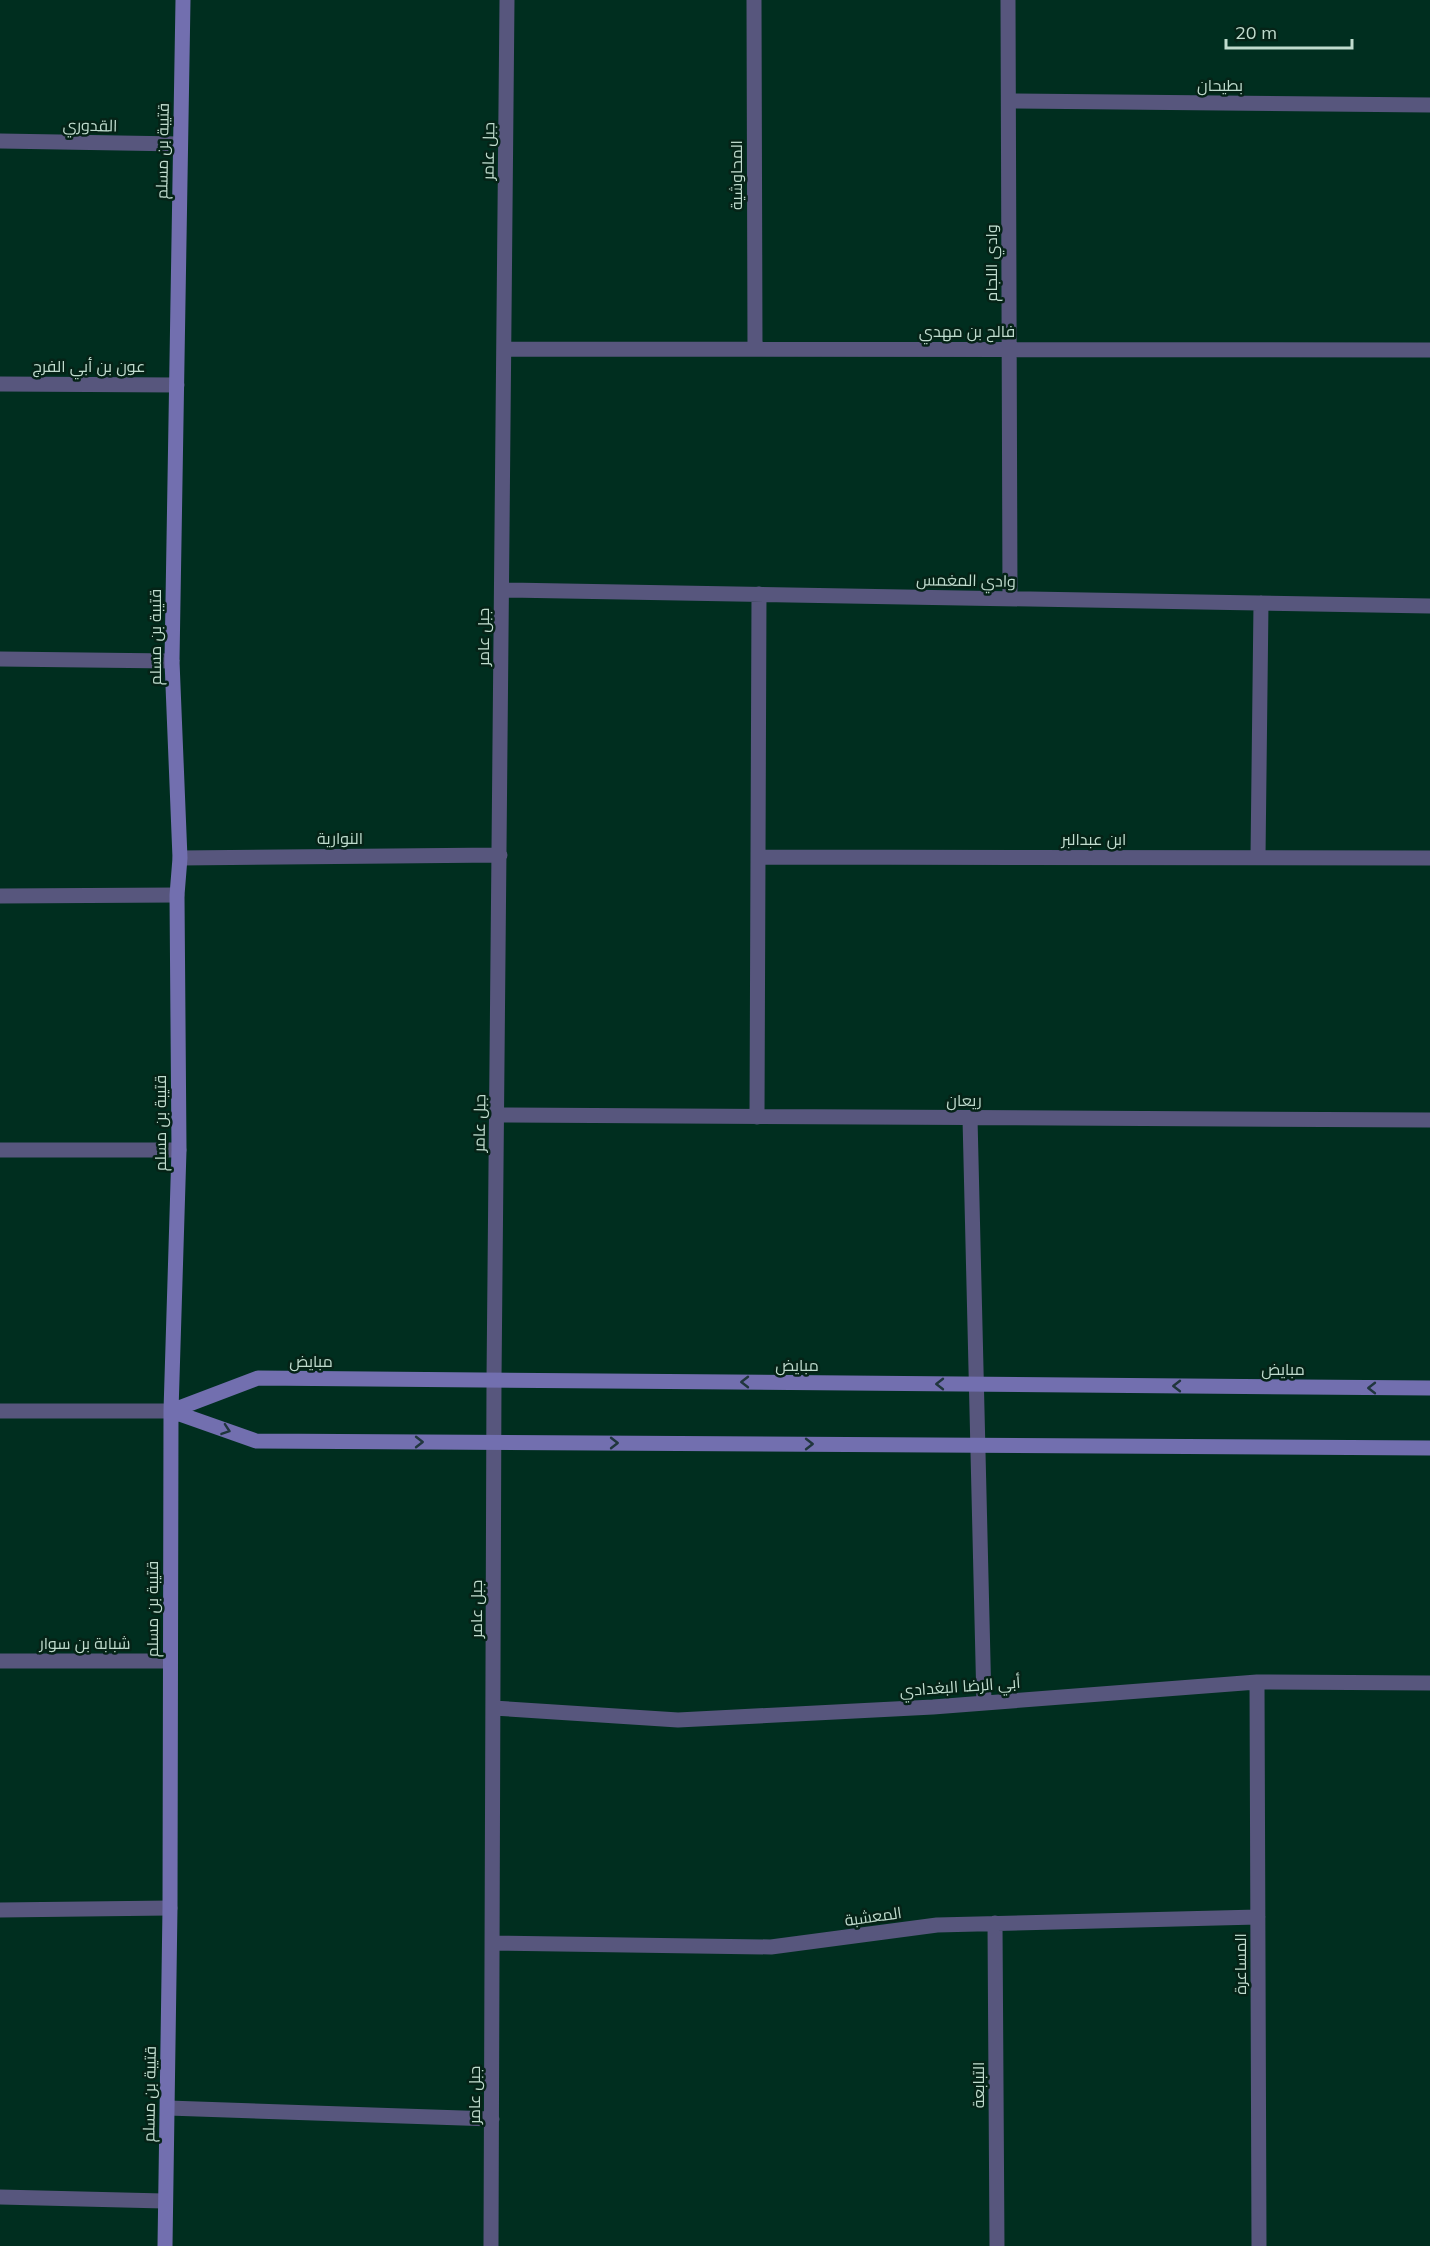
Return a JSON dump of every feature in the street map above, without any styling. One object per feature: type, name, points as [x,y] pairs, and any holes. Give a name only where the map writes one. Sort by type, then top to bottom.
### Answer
[{"type":"street","name":"قتيبة بن مسلم","points":[[165,2246],[170,1908],[171,1411],[179,1150],[177,895],[180,858],[172,662],[183,0]]},
{"type":"street","name":"جبل عامر","points":[[491,2246],[494,1380],[507,0]]},
{"type":"street","name":"المحاوشية","points":[[754,0],[755,349]]},
{"type":"street","name":"وادي اللجام","points":[[1008,0],[1010,599]]},
{"type":"street","name":"بطيحان","points":[[1009,101],[1430,105]]},
{"type":"street","name":"القدوري","points":[[0,141],[180,144]]},
{"type":"street","name":"فالح بن مهدي","points":[[504,349],[1430,350]]},
{"type":"street","name":"عون بن أبي الفرج","points":[[0,384],[177,385]]},
{"type":"street","name":"وادي المغمس","points":[[502,590],[1430,606]]},
{"type":"street","points":[[758,1117],[759,594]]},
{"type":"street","points":[[1258,857],[1261,603]]},
{"type":"street","points":[[0,659],[172,662]]},
{"type":"street","name":"النوارية","points":[[180,858],[500,855]]},
{"type":"street","name":"ابن عبدالبر","points":[[758,857],[1430,858]]},
{"type":"street","points":[[0,896],[177,895]]},
{"type":"street","name":"ريعان","points":[[497,1115],[1430,1119]]},
{"type":"street","points":[[970,1118],[984,1703]]},
{"type":"street","points":[[0,1150],[179,1150]]},
{"type":"street","name":"مبايض","points":[[171,1411],[258,1378],[1430,1388]]},
{"type":"street","name":"مبايض","points":[[0,1411],[171,1411],[256,1441],[1430,1448]]},
{"type":"street","name":"شبابة بن سوار","points":[[0,1661],[170,1661]]},
{"type":"street","name":"أبي الرضا البغدادي","points":[[493,1708],[678,1720],[984,1703],[1257,1682],[1430,1683]]},
{"type":"street","name":"المساعرة","points":[[1257,1682],[1259,2246]]},
{"type":"street","points":[[0,1910],[170,1908]]},
{"type":"street","name":"المعشبة","points":[[492,1942],[771,1947],[937,1925],[1258,1917]]},
{"type":"street","name":"التبابعة","points":[[995,1923],[997,2246]]},
{"type":"street","points":[[168,2108],[492,2119]]},
{"type":"street","points":[[0,2197],[164,2201]]}]
